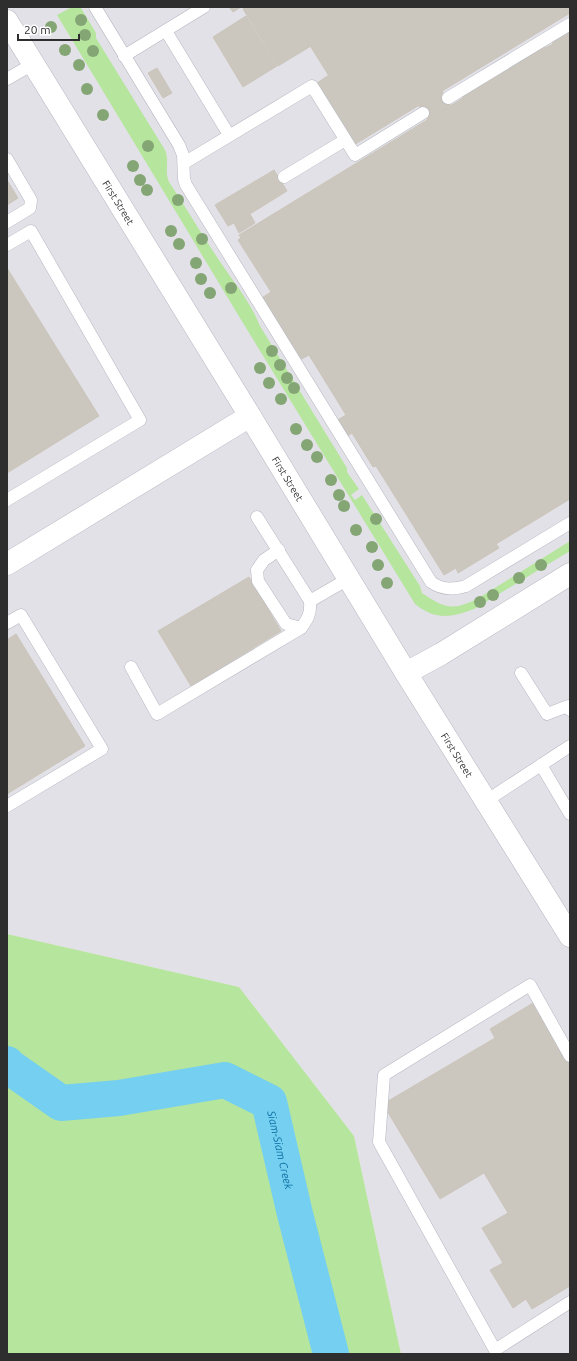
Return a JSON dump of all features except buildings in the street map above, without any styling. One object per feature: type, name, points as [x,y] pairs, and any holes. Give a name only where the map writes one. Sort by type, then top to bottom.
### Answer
[{"type":"street","name":"First Street","points":[[7,21],[250,416],[348,579],[570,936]]},
{"type":"street","points":[[7,564],[250,416]]},
{"type":"street","points":[[406,673],[441,654],[570,574]]},
{"type":"lane","points":[[95,7],[179,145],[183,155],[184,178],[186,185],[410,550],[432,582],[443,588],[452,589],[466,586],[570,523]]},
{"type":"lane","points":[[124,56],[204,7]]},
{"type":"lane","points":[[448,98],[570,24]]},
{"type":"lane","points":[[166,31],[229,135]]},
{"type":"lane","points":[[7,79],[33,64]]},
{"type":"lane","points":[[184,163],[312,86],[354,154],[423,113]]},
{"type":"lane","points":[[284,177],[345,140]]},
{"type":"lane","points":[[7,159],[31,200],[30,208],[7,222]]},
{"type":"lane","points":[[7,245],[31,231],[140,420],[7,500]]},
{"type":"lane","points":[[131,667],[157,714],[301,628],[308,619],[311,609],[310,601],[257,517]]},
{"type":"lane","points":[[279,550],[264,560],[258,570],[258,581],[286,624],[301,628]]},
{"type":"lane","points":[[310,601],[348,579]]},
{"type":"lane","points":[[7,623],[21,615],[102,749],[7,806]]},
{"type":"lane","points":[[521,673],[547,714],[568,706],[570,710]]},
{"type":"lane","points":[[486,801],[570,746]]},
{"type":"lane","points":[[541,765],[570,814]]},
{"type":"lane","points":[[570,1056],[530,985],[384,1075],[379,1142],[495,1350],[570,1302]]},
{"type":"shaded area","points":[[7,7],[570,7],[570,1354],[401,1354],[354,1136],[239,987],[7,934]]},
{"type":"green space","points":[[72,7],[81,8],[96,33],[96,38],[165,150],[169,182],[214,253],[247,301],[260,326],[347,468],[347,472],[359,489],[351,495],[355,500],[362,495],[420,586],[422,593],[442,605],[461,605],[477,599],[570,541],[570,551],[474,609],[466,612],[450,616],[436,615],[429,613],[415,604],[57,15]]},
{"type":"green space","points":[[7,934],[239,987],[354,1136],[401,1354],[7,1354]]},
{"type":"waterway","name":"Siam-Siam Creek","points":[[7,1064],[61,1103],[119,1098],[225,1080],[269,1102],[295,1214],[331,1354]]}]
